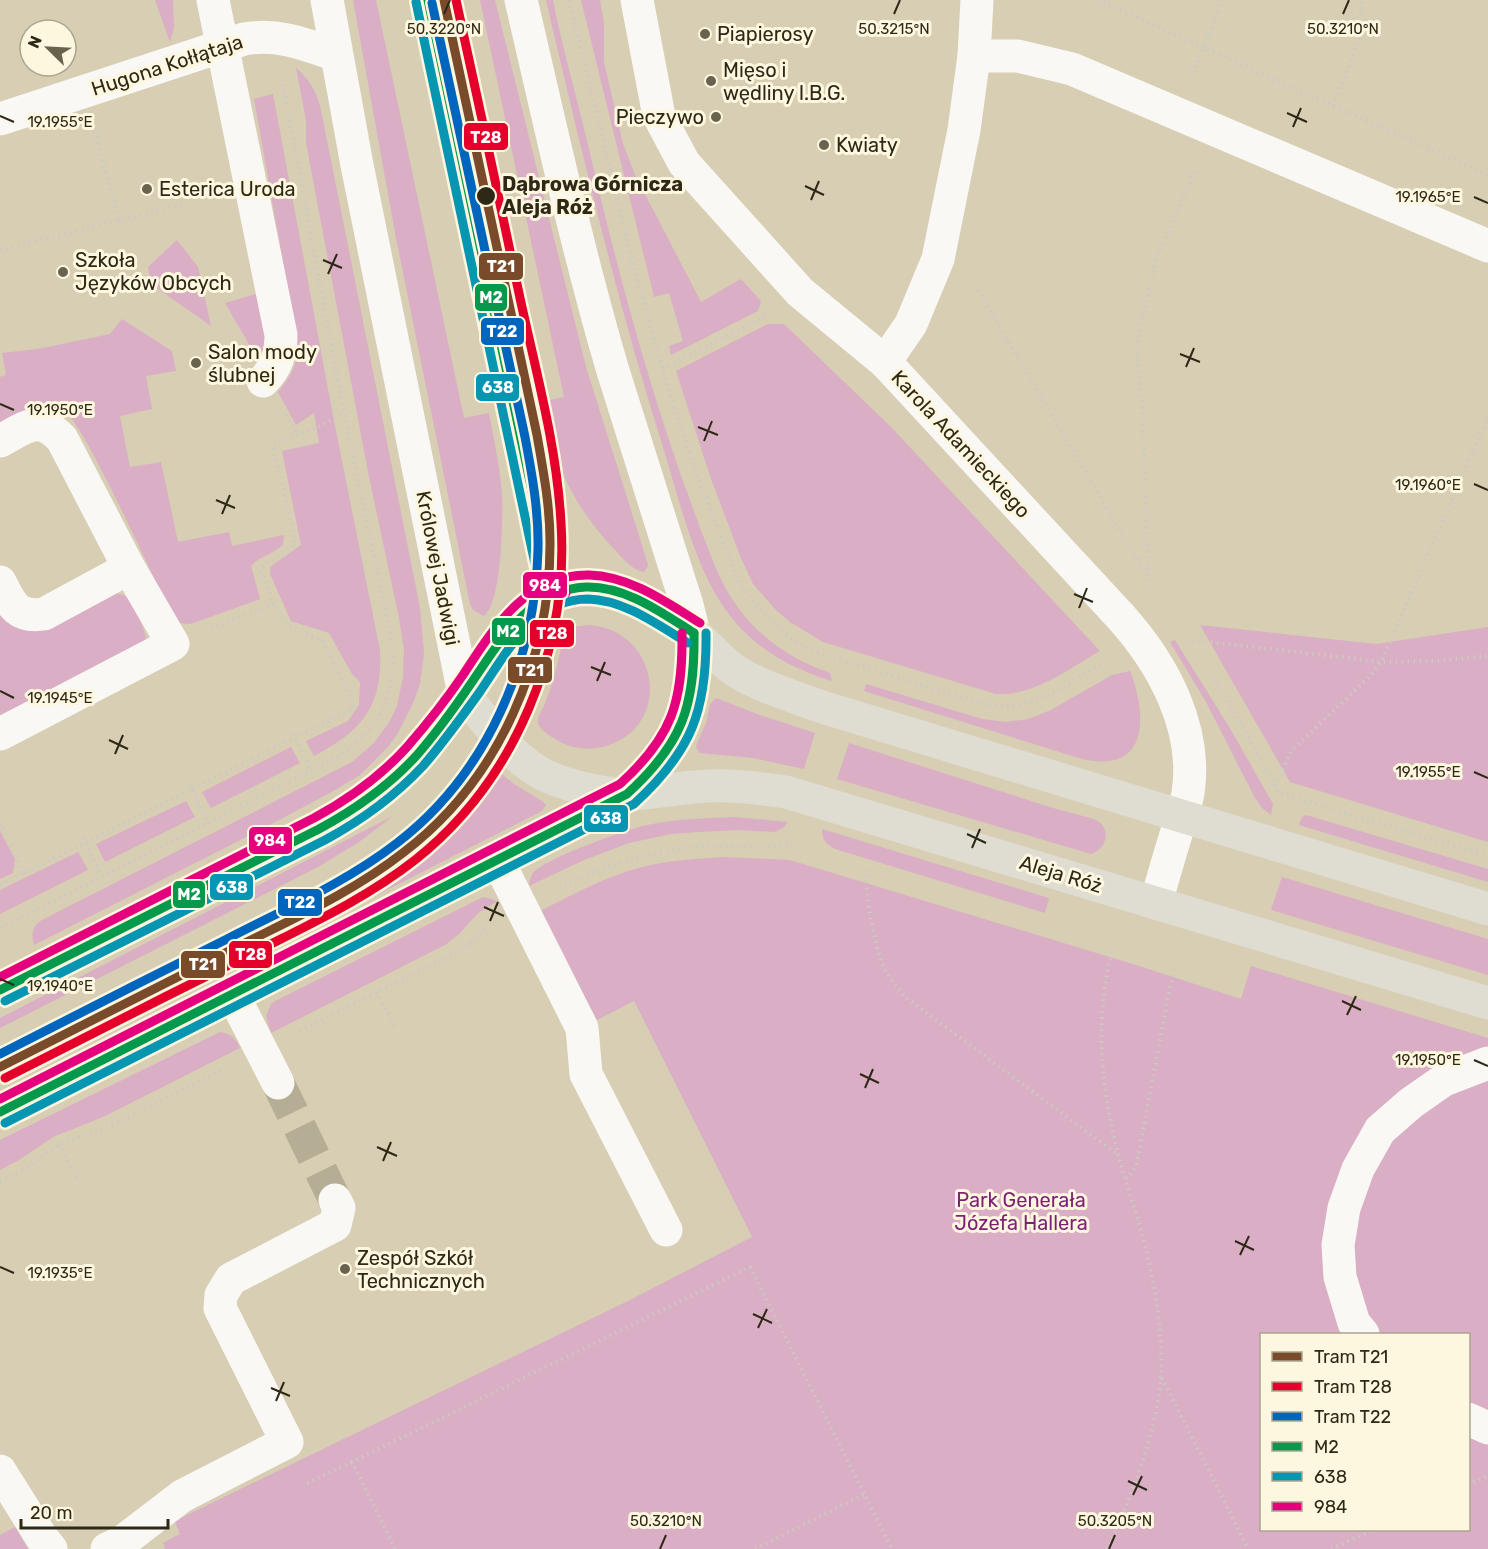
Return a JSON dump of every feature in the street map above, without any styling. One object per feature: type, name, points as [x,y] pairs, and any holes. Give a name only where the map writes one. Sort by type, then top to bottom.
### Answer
[{"type":"main road","points":[[1,988],[313,831],[361,804],[410,763],[464,694],[516,621],[527,610],[554,594],[568,589],[592,587],[615,590],[636,598],[694,633],[724,662],[761,684],[838,712],[1488,909]]},
{"type":"main road","points":[[0,1112],[627,794],[663,759],[686,717],[694,666],[694,633]]},
{"type":"main road","points":[[464,694],[501,739],[534,770],[555,781],[627,794]]},
{"type":"main road","name":"Aleja Róż","points":[[627,794],[720,786],[741,786],[786,792],[1488,1003]]},
{"type":"street","points":[[213,0],[281,334],[280,353],[264,381]]},
{"type":"street","name":"Królowej Jadwigi","points":[[327,0],[336,55],[464,694]]},
{"type":"street","points":[[428,0],[554,594]]},
{"type":"street","points":[[521,0],[563,181],[613,371],[694,633]]},
{"type":"street","points":[[637,0],[659,116],[684,163],[800,292],[885,362]]},
{"type":"street","name":"Karola Adamieckiego","points":[[977,0],[974,57],[964,130],[938,259],[911,324],[885,362],[1139,638],[1156,663],[1177,703],[1189,759],[1188,790],[1156,903]]},
{"type":"street","name":"Hugona Kołłątaja","points":[[0,119],[244,39],[274,37],[295,41],[336,55]]},
{"type":"street","points":[[974,57],[1018,56],[1072,69],[1488,246]]},
{"type":"street","points":[[0,441],[28,426],[38,424],[51,428],[62,439],[129,568],[173,644],[0,734]]},
{"type":"street","points":[[0,582],[13,608],[30,616],[44,614],[129,568]]},
{"type":"street","points":[[498,861],[582,1028],[586,1074],[666,1230]]},
{"type":"street","points":[[233,995],[278,1083]]},
{"type":"street","points":[[1362,1333],[1354,1323],[1340,1277],[1338,1245],[1344,1208],[1358,1169],[1380,1130],[1411,1103],[1444,1080],[1488,1063]]},
{"type":"street","points":[[107,1549],[122,1542],[182,1496],[287,1442],[220,1308],[221,1295],[231,1279],[335,1225],[339,1208],[335,1200]]},
{"type":"street","points":[[1470,1420],[1488,1428]]},
{"type":"street","points":[[0,1471],[51,1549]]},
{"type":"path","points":[[569,0],[613,187],[663,369],[695,472],[738,580],[763,614],[796,642],[826,656],[987,705],[1003,707],[1020,705],[1043,698],[1110,658]]},
{"type":"path","points":[[1098,0],[1488,175]]},
{"type":"path","points":[[1178,114],[1202,48],[1223,0]]},
{"type":"path","points":[[1348,0],[1360,38]]},
{"type":"path","points":[[1333,106],[1360,38],[1362,0]]},
{"type":"path","points":[[84,92],[119,220]]},
{"type":"path","points":[[0,928],[311,771],[353,747],[375,724],[386,703],[392,678],[392,653],[388,624],[344,412],[287,108]]},
{"type":"path","points":[[1148,577],[1142,397],[1136,347],[1157,257],[1213,129]]},
{"type":"path","points":[[0,250],[187,203]]},
{"type":"path","points":[[970,277],[1153,587]]},
{"type":"path","points":[[663,369],[773,312]]},
{"type":"path","points":[[0,885],[190,787],[352,709],[354,705],[323,641],[288,626],[274,603],[260,569],[296,544],[273,444],[316,428],[344,412]]},
{"type":"path","points":[[1275,786],[1292,750],[1369,677],[1381,662],[1488,417]]},
{"type":"path","points":[[173,644],[274,603]]},
{"type":"path","points":[[1197,649],[1192,640],[1381,662],[1433,661],[1488,656]]},
{"type":"path","points":[[1214,677],[1279,793],[1488,856]]},
{"type":"path","points":[[294,736],[311,771]]},
{"type":"path","points":[[190,787],[208,823]]},
{"type":"path","points":[[0,823],[24,873]]},
{"type":"path","points":[[472,942],[489,924],[575,880],[626,859],[657,851],[708,846],[778,847],[791,843],[798,834]]},
{"type":"path","points":[[84,840],[101,876]]},
{"type":"path","points":[[867,870],[866,884],[876,941],[886,972],[904,996],[1118,1155]]},
{"type":"path","points":[[1107,1549],[1130,1497],[1144,1454],[1161,1376],[1160,1339],[1147,1252],[1118,1155],[1105,1078],[1101,1017],[1106,973],[1114,946]]},
{"type":"path","points":[[1125,1180],[1136,1167],[1176,964]]},
{"type":"path","points":[[377,992],[394,1026]]},
{"type":"path","points":[[60,1144],[77,1181]]},
{"type":"path","points":[[395,1549],[352,1462],[750,1267],[892,1549]]},
{"type":"path","points":[[1161,1376],[1248,1549]]},
{"type":"path","points":[[1470,1484],[1488,1476]]},
{"type":"path","points":[[754,1549],[865,1494]]},
{"type":"path","points":[[1331,1549],[1371,1531]]},
{"type":"green space","points":[[155,0],[173,0],[174,28],[170,42]]},
{"type":"green space","points":[[353,0],[376,0],[464,418],[489,413],[501,485],[502,522],[495,594],[484,616],[473,610],[470,604],[396,238]]},
{"type":"green space","points":[[480,0],[495,0],[586,367],[647,561],[648,566],[644,572],[632,567],[625,560],[587,515],[566,481],[545,424],[539,402],[564,397]]},
{"type":"green space","points":[[546,0],[553,0],[606,220],[649,377],[680,474],[715,566],[734,602],[753,626],[789,654],[830,673],[832,681],[786,663],[747,634],[725,609],[695,551],[614,279]]},
{"type":"green space","points":[[581,0],[600,0],[604,23],[604,62],[623,144],[635,175],[701,302],[741,279],[761,301],[758,311],[671,355],[669,346],[683,341],[669,293],[654,297]]},
{"type":"green space","points":[[296,68],[312,87],[321,110],[420,608],[424,654],[420,684],[398,733],[388,747],[360,775],[264,828],[34,945],[33,931],[42,920],[352,762],[374,743],[390,721],[397,706],[403,677],[404,650],[399,618],[369,477],[306,143],[306,120]]},
{"type":"green space","points":[[273,94],[334,421],[380,650],[378,687],[366,715],[345,737],[314,756],[306,741],[348,721],[359,705],[360,682],[352,674],[329,633],[291,621],[270,574],[270,567],[301,545],[282,451],[319,443],[314,413],[296,425],[278,392],[292,371],[298,347],[254,99]]},
{"type":"green space","points":[[177,240],[198,267],[211,326],[151,284],[148,267]]},
{"type":"green space","points":[[256,294],[268,340],[260,363],[225,303]]},
{"type":"green space","points":[[122,319],[172,351],[176,371],[146,376],[152,409],[120,416],[130,467],[161,462],[178,542],[229,532],[232,546],[284,535],[283,545],[251,566],[260,599],[191,624],[177,623],[172,615],[103,473],[74,422],[65,412],[48,408],[31,409],[0,423],[0,377],[6,375],[2,353],[38,349],[110,334]]},
{"type":"green space","points":[[768,324],[784,324],[891,427],[1100,651],[1038,686],[1024,691],[996,694],[823,642],[790,622],[776,610],[753,584],[741,558],[711,479],[676,371]]},
{"type":"green space","points":[[114,593],[128,598],[134,606],[146,639],[139,648],[0,715],[0,611],[23,629],[39,630],[73,616]]},
{"type":"green space","points":[[590,625],[614,631],[632,644],[644,662],[650,682],[649,703],[640,722],[625,737],[602,747],[587,749],[562,743],[545,732],[539,726],[538,721],[554,678],[565,630],[570,627]]},
{"type":"green space","points":[[1200,625],[1376,644],[1488,627],[1488,842],[1290,782]]},
{"type":"green space","points":[[1175,640],[1231,730],[1273,804],[1271,815],[1262,808],[1254,796],[1206,702],[1170,642]]},
{"type":"green space","points":[[1130,671],[1139,706],[1138,738],[1131,750],[1120,758],[1104,761],[1082,759],[864,691],[866,684],[982,719],[1006,722],[1028,719],[1051,710],[1112,675]]},
{"type":"green space","points":[[716,698],[815,733],[804,769],[753,758],[699,753],[696,746],[706,723],[710,704]]},
{"type":"green space","points":[[849,743],[1094,819],[1104,827],[1106,837],[1101,847],[1091,854],[837,779]]},
{"type":"green space","points":[[291,747],[300,763],[211,808],[202,792]]},
{"type":"green space","points":[[496,769],[514,784],[542,801],[546,805],[542,811],[365,901],[361,895],[400,869],[436,840]]},
{"type":"green space","points":[[186,801],[195,817],[105,862],[96,844]]},
{"type":"green space","points":[[1306,815],[1488,869],[1488,882],[1299,825],[1302,817]]},
{"type":"green space","points":[[393,816],[359,842],[318,867],[0,1028],[0,1018]]},
{"type":"green space","points":[[735,817],[788,822],[775,832],[738,830],[671,834],[629,843],[584,860],[529,886],[533,873],[540,867],[622,832],[669,821]]},
{"type":"green space","points":[[822,829],[1049,898],[1045,913],[835,849],[825,841]]},
{"type":"green space","points":[[0,831],[15,859],[13,873],[0,879]]},
{"type":"green space","points":[[78,852],[88,870],[0,914],[0,890]]},
{"type":"green space","name":"Park Generała Józefa Hallera","points":[[724,857],[790,860],[1241,999],[1251,966],[1488,1038],[1488,1549],[165,1549],[163,1543],[180,1534],[175,1522],[191,1513],[628,1301],[752,1237],[634,1001],[597,1020],[540,911],[615,875],[642,867],[683,860]]},
{"type":"green space","points":[[1282,877],[1488,939],[1488,975],[1271,910]]},
{"type":"green space","points":[[483,897],[498,901],[478,913],[459,934],[445,945],[271,1033],[266,1016],[271,1004],[277,1000]]},
{"type":"green space","points":[[220,1032],[233,1037],[240,1048],[103,1117],[53,1137],[0,1170],[0,1140]]},
{"type":"green space","points":[[15,1527],[28,1549],[0,1549],[0,1535]]},
{"type":"tunnel","points":[[278,1083],[335,1200]]},
{"type":"tram line","name":"T21","points":[[0,1067],[320,905],[384,867],[438,823],[467,790],[492,753],[513,714],[529,672],[541,629],[548,585],[549,514],[537,435],[444,0]]},
{"type":"tram line","name":"T28","points":[[5,1078],[312,923],[375,888],[415,860],[450,828],[481,792],[507,752],[528,709],[545,664],[556,618],[561,570],[559,495],[545,410],[456,0]]},
{"type":"tram line","name":"T22","points":[[0,1054],[357,871],[397,843],[429,815],[457,784],[480,750],[500,713],[516,674],[535,592],[538,550],[536,507],[525,437],[432,3]]},
{"type":"transit line","name":"M2","points":[[428,0],[554,595]]},
{"type":"transit line","name":"984","points":[[440,0],[566,593]]},
{"type":"transit line","name":"638","points":[[416,2],[542,597]]},
{"type":"transit line","name":"984","points":[[0,977],[314,818],[364,787],[397,758],[422,730],[499,623],[529,594],[547,584],[567,577],[604,576],[633,585],[700,623]]},
{"type":"transit line","name":"M2","points":[[0,990],[319,829],[371,796],[395,777],[424,746],[518,620],[548,597],[566,590],[586,587],[615,591],[643,602],[694,633]]},
{"type":"transit line","name":"638","points":[[5,1001],[325,840],[377,807],[423,766],[523,631],[536,618],[552,608],[569,601],[602,600],[641,615],[688,643]]},
{"type":"transit line","name":"984","points":[[0,1099],[620,784],[652,750],[671,717],[680,679],[682,633]]},
{"type":"transit line","name":"M2","points":[[0,1112],[627,794],[661,758],[682,722],[692,682],[694,633]]},
{"type":"transit line","name":"638","points":[[5,1123],[634,804],[670,766],[692,728],[703,685],[706,633]]},
{"type":"place","name":"Piapierosy","points":[[705,34]]},
{"type":"place","name":"Mięso i wędliny I.B.G.","points":[[711,81]]},
{"type":"place","name":"Pieczywo","points":[[716,117]]},
{"type":"place","name":"Kwiaty","points":[[824,145]]},
{"type":"place","name":"Esterica Uroda","points":[[147,189]]},
{"type":"place","name":"Dąbrowa Górnicza Aleja Róż","points":[[486,196]]},
{"type":"place","name":"Szkoła Języków Obcych","points":[[63,272]]},
{"type":"place","name":"Salon mody ślubnej","points":[[196,363]]},
{"type":"place","name":"Zespół Szkół Technicznych","points":[[345,1269]]}]
